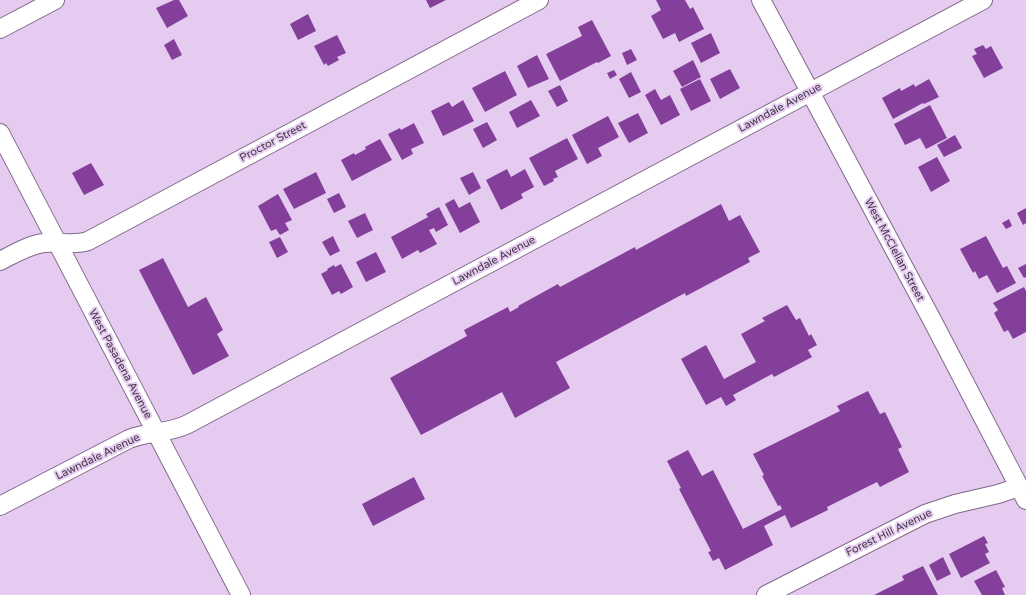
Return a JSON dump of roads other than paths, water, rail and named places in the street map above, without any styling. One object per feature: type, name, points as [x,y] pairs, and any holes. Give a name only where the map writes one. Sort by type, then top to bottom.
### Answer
[{"type":"street","points":[[0,29],[54,0]]},
{"type":"street","name":"Proctor Street","points":[[0,261],[31,246],[43,243],[81,243],[88,240],[539,0]]},
{"type":"street","name":"West McClellan Street","points":[[761,0],[928,311],[1023,493]]},
{"type":"street","name":"Lawndale Avenue","points":[[0,506],[129,439],[142,434],[172,431],[188,424],[983,0]]},
{"type":"street","name":"West Pasadena Avenue","points":[[0,133],[241,595]]},
{"type":"street","name":"Forest Hill Avenue","points":[[766,595],[925,514],[955,504],[1005,492],[1023,493]]}]
